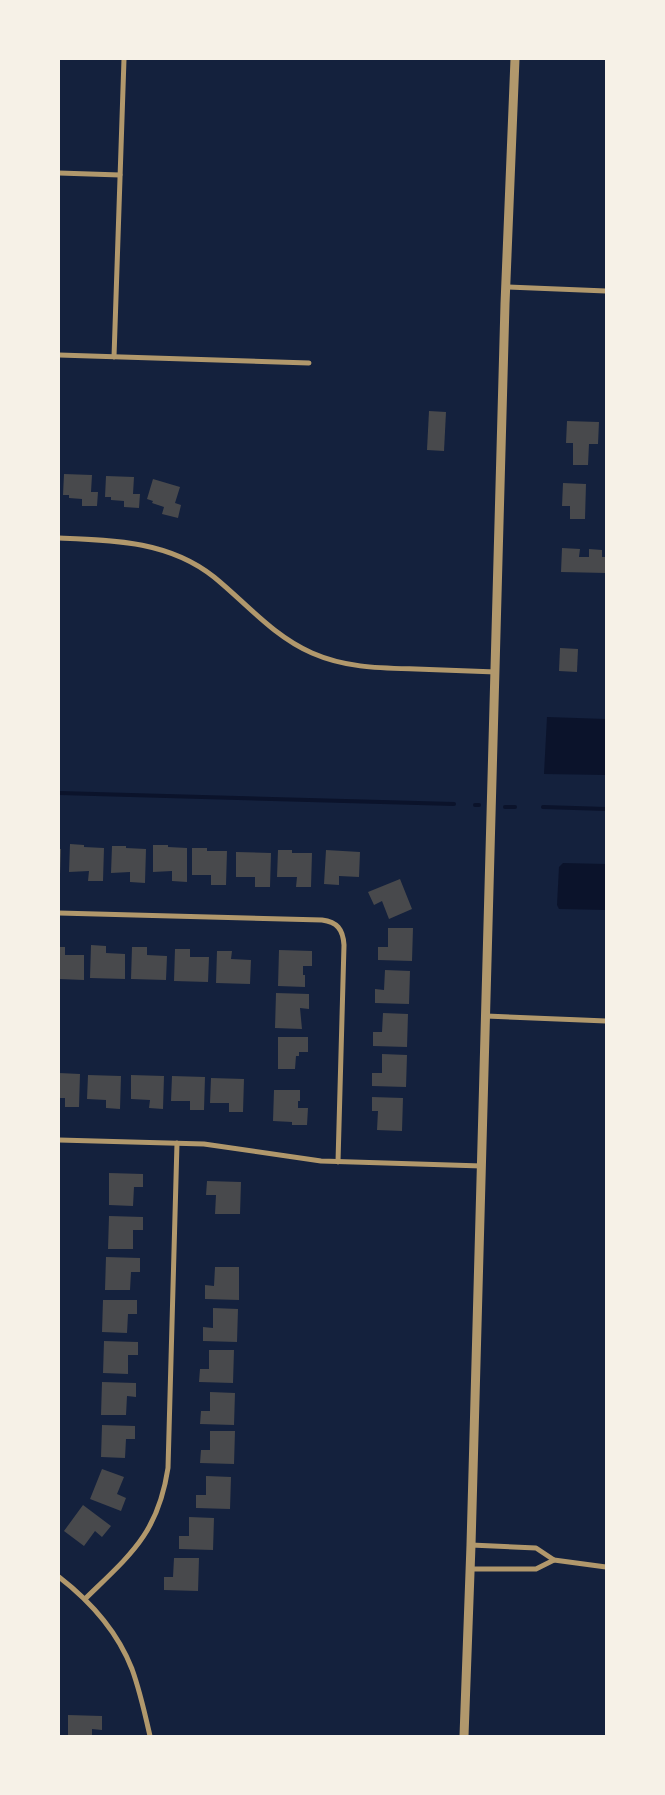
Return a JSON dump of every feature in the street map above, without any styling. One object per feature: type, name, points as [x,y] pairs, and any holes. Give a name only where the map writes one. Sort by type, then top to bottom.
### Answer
[{"type":"street","points":[[114,357],[124,59]]},
{"type":"street","points":[[464,1736],[506,287],[515,59]]},
{"type":"street","points":[[59,173],[120,175]]},
{"type":"street","points":[[506,287],[606,290]]},
{"type":"street","points":[[59,355],[309,363]]},
{"type":"street","points":[[59,538],[116,540],[157,548],[176,555],[213,576],[258,616],[293,643],[311,653],[331,660],[352,666],[372,668],[496,672]]},
{"type":"street","points":[[59,913],[322,920],[339,926],[344,936],[344,945],[338,1162]]},
{"type":"street","points":[[486,1016],[606,1021]]},
{"type":"street","points":[[59,1140],[204,1144],[296,1158],[338,1162],[482,1166]]},
{"type":"street","points":[[85,1599],[128,1557],[141,1541],[152,1524],[165,1488],[168,1468],[176,1143]]},
{"type":"street","points":[[471,1546],[536,1548],[554,1560],[606,1567]]},
{"type":"street","points":[[470,1568],[536,1569],[554,1560]]},
{"type":"street","points":[[59,1577],[85,1599],[112,1632],[132,1669],[150,1736]]},
{"type":"water","points":[[547,717],[606,719],[606,775],[544,774]]},
{"type":"water","points":[[563,863],[606,864],[606,910],[559,909],[557,905],[559,867]]},
{"type":"building","points":[[429,411],[446,412],[444,451],[427,450]]},
{"type":"building","points":[[567,421],[599,422],[598,444],[589,444],[588,465],[573,465],[573,443],[566,443]]},
{"type":"building","points":[[64,474],[92,475],[91,492],[98,492],[97,506],[82,506],[82,499],[69,498],[69,495],[63,495]]},
{"type":"building","points":[[106,476],[134,477],[133,494],[140,494],[139,508],[124,507],[124,501],[111,500],[111,497],[105,497]]},
{"type":"building","points":[[153,479],[180,487],[175,503],[181,505],[178,518],[162,514],[164,507],[147,499]]},
{"type":"building","points":[[563,483],[586,484],[585,519],[570,519],[570,506],[562,506]]},
{"type":"building","points":[[562,548],[580,549],[579,557],[589,557],[589,549],[602,550],[602,557],[606,557],[606,573],[561,572]]},
{"type":"building","points":[[560,648],[578,649],[577,672],[559,671]]},
{"type":"building","points":[[70,844],[104,848],[103,881],[88,881],[89,871],[69,872]]},
{"type":"building","points":[[153,845],[187,848],[187,882],[172,881],[172,871],[153,872]]},
{"type":"building","points":[[112,846],[146,849],[145,883],[130,882],[130,872],[111,873]]},
{"type":"building","points":[[192,848],[207,848],[207,851],[227,851],[226,885],[211,885],[211,875],[192,875]]},
{"type":"building","points":[[59,849],[61,849],[60,875],[59,875]]},
{"type":"building","points":[[278,850],[292,850],[292,853],[312,853],[311,887],[296,887],[297,877],[277,877]]},
{"type":"building","points":[[326,850],[360,852],[359,877],[339,876],[339,885],[324,884]]},
{"type":"building","points":[[236,852],[271,853],[270,887],[255,887],[255,877],[236,877]]},
{"type":"building","points":[[400,879],[412,909],[389,919],[382,901],[374,905],[368,892]]},
{"type":"building","points":[[388,928],[413,928],[412,961],[378,960],[378,947],[388,947]]},
{"type":"building","points":[[91,945],[106,946],[106,953],[125,954],[125,979],[90,978]]},
{"type":"building","points":[[59,947],[65,947],[65,955],[84,955],[84,980],[59,979]]},
{"type":"building","points":[[132,947],[147,947],[147,955],[167,956],[166,980],[131,979]]},
{"type":"building","points":[[175,949],[190,949],[190,957],[209,957],[208,982],[174,981]]},
{"type":"building","points":[[279,950],[312,951],[312,966],[303,966],[305,987],[278,986]]},
{"type":"building","points":[[217,951],[232,951],[231,959],[251,960],[250,984],[216,983]]},
{"type":"building","points":[[385,970],[410,971],[409,1004],[375,1003],[375,989],[384,990]]},
{"type":"building","points":[[276,993],[309,994],[309,1009],[300,1008],[302,1029],[275,1028]]},
{"type":"building","points":[[383,1013],[408,1014],[407,1047],[373,1046],[373,1032],[382,1032]]},
{"type":"building","points":[[278,1037],[308,1037],[308,1052],[299,1052],[299,1056],[296,1056],[295,1069],[278,1069]]},
{"type":"building","points":[[382,1054],[407,1055],[406,1087],[372,1086],[372,1073],[382,1073]]},
{"type":"building","points":[[59,1073],[80,1074],[79,1107],[65,1107],[65,1098],[59,1098]]},
{"type":"building","points":[[88,1075],[121,1076],[120,1109],[106,1108],[106,1100],[87,1099]]},
{"type":"building","points":[[131,1075],[164,1076],[163,1109],[149,1108],[150,1100],[131,1099]]},
{"type":"building","points":[[172,1076],[205,1077],[204,1110],[190,1110],[190,1101],[171,1101]]},
{"type":"building","points":[[211,1078],[244,1079],[243,1112],[229,1112],[229,1103],[210,1103]]},
{"type":"building","points":[[274,1090],[300,1090],[298,1108],[308,1108],[307,1125],[292,1125],[292,1122],[273,1121]]},
{"type":"building","points":[[372,1097],[403,1098],[402,1131],[377,1130],[378,1111],[372,1111]]},
{"type":"building","points":[[109,1173],[143,1174],[143,1187],[134,1187],[133,1206],[109,1205]]},
{"type":"building","points":[[207,1181],[241,1182],[240,1214],[215,1214],[216,1195],[206,1195]]},
{"type":"building","points":[[109,1216],[143,1217],[143,1230],[133,1230],[133,1249],[108,1249]]},
{"type":"building","points":[[106,1257],[140,1258],[140,1272],[131,1272],[130,1290],[105,1290]]},
{"type":"building","points":[[215,1267],[239,1267],[239,1300],[205,1299],[205,1285],[214,1286]]},
{"type":"building","points":[[103,1300],[137,1300],[137,1314],[128,1314],[127,1333],[102,1332]]},
{"type":"building","points":[[213,1308],[238,1309],[237,1342],[203,1341],[203,1327],[213,1328]]},
{"type":"building","points":[[104,1341],[138,1342],[138,1355],[128,1355],[128,1374],[103,1373]]},
{"type":"building","points":[[209,1350],[234,1350],[233,1383],[199,1382],[200,1369],[209,1369]]},
{"type":"building","points":[[102,1382],[136,1383],[136,1397],[127,1396],[126,1415],[101,1415]]},
{"type":"building","points":[[210,1392],[235,1393],[234,1425],[200,1424],[201,1411],[210,1411]]},
{"type":"building","points":[[102,1425],[135,1426],[135,1439],[126,1439],[125,1458],[101,1457]]},
{"type":"building","points":[[210,1431],[235,1431],[234,1464],[200,1463],[201,1450],[210,1450]]},
{"type":"building","points":[[102,1469],[124,1477],[117,1494],[126,1498],[121,1511],[90,1499]]},
{"type":"building","points":[[206,1476],[231,1477],[230,1509],[196,1508],[196,1495],[206,1495]]},
{"type":"building","points":[[83,1505],[111,1526],[102,1537],[95,1531],[84,1546],[64,1531]]},
{"type":"building","points":[[189,1517],[214,1518],[213,1550],[179,1549],[179,1536],[189,1536]]},
{"type":"building","points":[[174,1558],[199,1558],[198,1591],[164,1590],[164,1577],[173,1577]]},
{"type":"building","points":[[68,1715],[102,1716],[102,1730],[92,1729],[92,1736],[68,1736]]},
{"type":"waterway","points":[[59,793],[454,804]]},
{"type":"waterway","points":[[505,807],[515,807]]},
{"type":"waterway","points":[[543,807],[606,809]]}]
